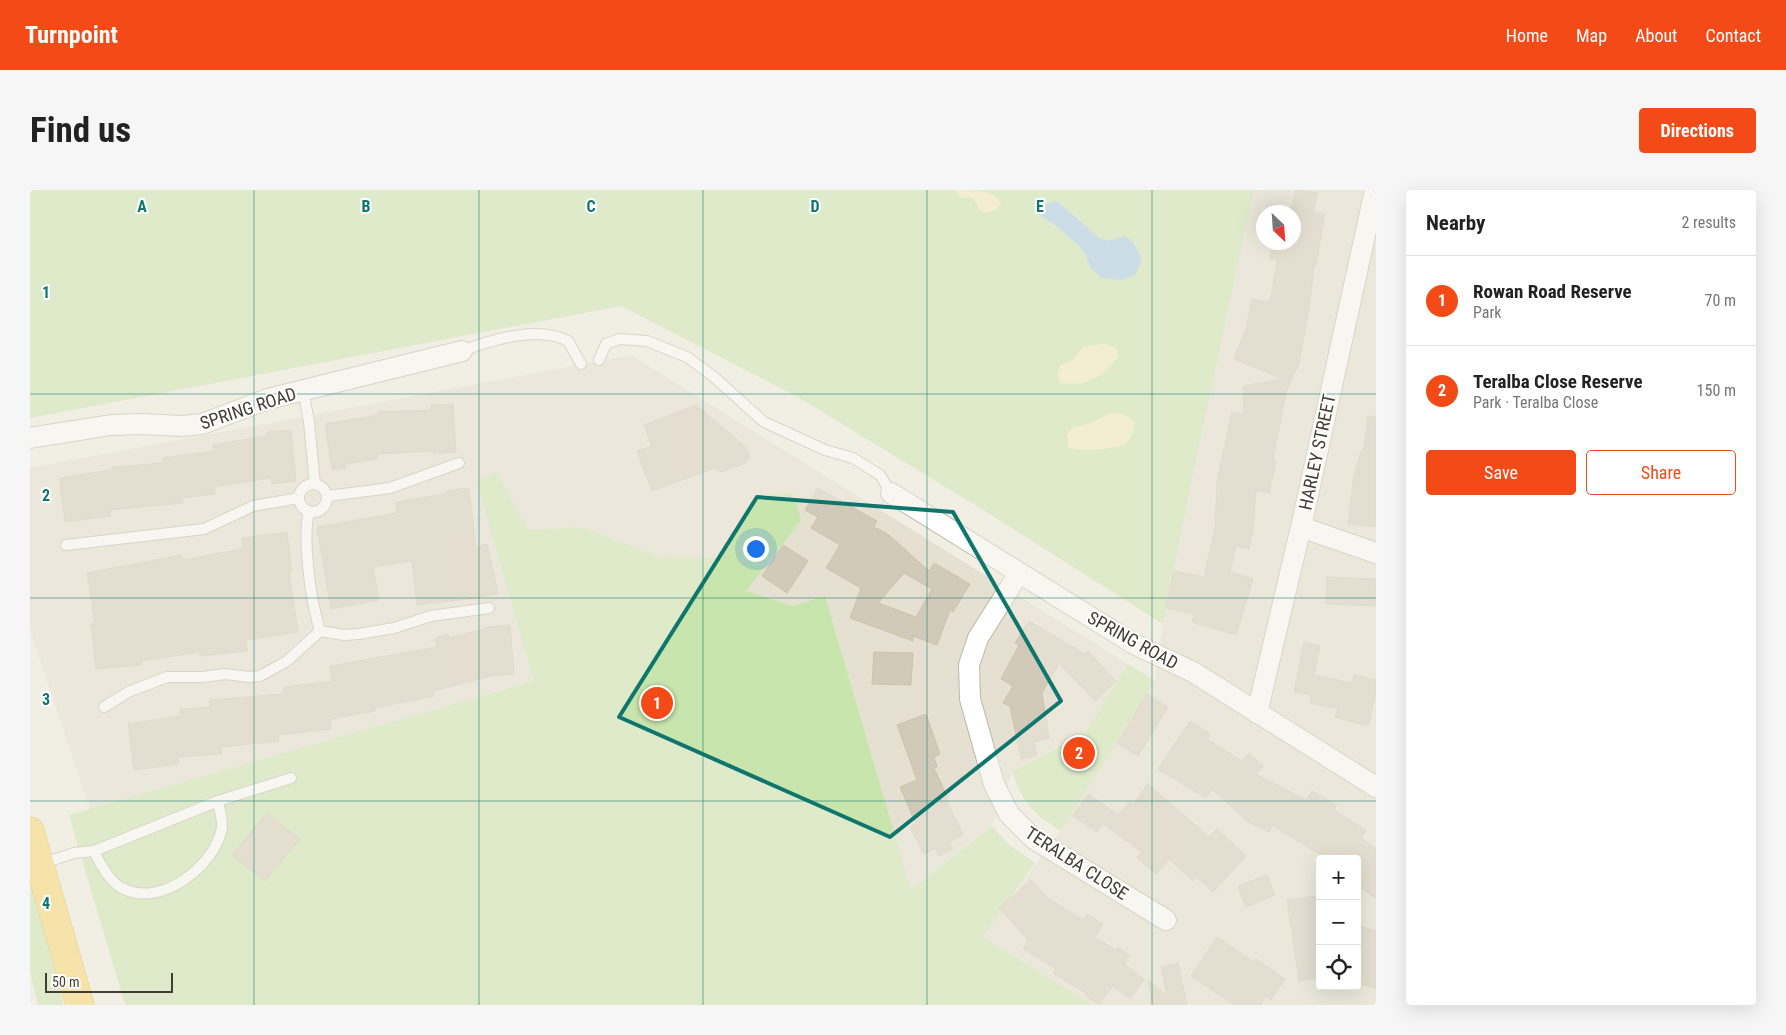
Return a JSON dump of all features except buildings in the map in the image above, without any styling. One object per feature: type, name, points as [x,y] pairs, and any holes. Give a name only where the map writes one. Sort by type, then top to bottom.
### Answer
[{"type":"highway","points":[[30,831],[80,1005]]},
{"type":"street","name":"HARLEY STREET","points":[[1257,713],[1301,527],[1375,190]]},
{"type":"street","name":"SPRING ROAD","points":[[30,438],[111,425],[182,426],[202,424],[268,400],[303,390],[462,351]]},
{"type":"street","name":"SPRING ROAD","points":[[891,492],[1134,644],[1188,670],[1376,787]]},
{"type":"street","points":[[1301,527],[1376,553]]},
{"type":"street","name":"TERALBA CLOSE","points":[[1019,573],[978,638],[969,665],[970,699],[994,784],[1009,814],[1034,839],[1166,920]]},
{"type":"lane","points":[[462,351],[495,341],[526,335],[545,335],[568,341],[581,364]]},
{"type":"lane","points":[[599,360],[606,344],[616,339],[647,341],[671,349],[701,367],[764,422],[825,450],[853,458],[880,475],[891,492]]},
{"type":"lane","points":[[303,390],[309,422],[315,484]]},
{"type":"lane","points":[[328,496],[390,488],[459,463]]},
{"type":"lane","points":[[315,484],[323,487],[328,496],[326,503],[321,508],[309,511],[302,507],[299,498],[304,489],[315,484]]},
{"type":"lane","points":[[66,545],[204,529],[249,507],[299,498]]},
{"type":"lane","points":[[309,511],[306,535],[314,608],[320,631]]},
{"type":"lane","points":[[320,631],[344,635],[359,634],[394,628],[431,616],[490,608]]},
{"type":"lane","points":[[104,707],[128,692],[167,677],[229,674],[249,677],[262,674],[287,660],[320,631]]},
{"type":"lane","points":[[40,864],[74,853],[94,852],[218,801],[291,778]]},
{"type":"lane","points":[[94,852],[103,869],[122,888],[146,895],[169,888],[192,874],[212,852],[222,827],[218,801]]},
{"type":"highlighted area","points":[[757,497],[953,512],[1061,701],[890,837],[619,717]]},
{"type":"shaded area","points":[[1254,190],[1376,190],[1376,1005],[1093,1005],[982,937],[1061,831],[1155,681],[1163,624]]},
{"type":"shaded area","points":[[631,355],[1128,664],[1085,733],[1012,772],[992,826],[911,890],[825,596],[90,810],[30,629],[30,468]]},
{"type":"green space","points":[[30,190],[1254,190],[1163,624],[985,511],[796,396],[621,306],[30,418]]},
{"type":"green space","points":[[496,471],[528,530],[580,527],[660,557],[715,558],[762,495],[793,492],[801,520],[746,591],[792,606],[825,596],[911,890],[992,826],[1009,845],[1035,863],[983,937],[1093,1005],[125,1005],[69,815],[534,681],[477,482]]},
{"type":"green space","points":[[1128,664],[1155,681],[1061,831],[1043,819],[1030,807],[1020,792],[1012,772],[1085,733]]},
{"type":"green space","points":[[30,878],[59,980],[63,1005],[38,1005],[30,972]]},
{"type":"sand","points":[[955,190],[989,193],[995,195],[1001,203],[996,210],[985,213],[979,209],[973,198],[961,198]]},
{"type":"sand","points":[[1105,344],[1116,348],[1119,356],[1102,375],[1080,384],[1060,383],[1057,374],[1061,365],[1073,360],[1084,346]]},
{"type":"sand","points":[[1119,413],[1129,417],[1135,423],[1132,435],[1125,444],[1096,450],[1078,449],[1068,446],[1067,435],[1072,428],[1092,423],[1109,414]]},
{"type":"water","points":[[1057,201],[1099,238],[1109,241],[1124,236],[1133,242],[1142,260],[1135,275],[1122,280],[1101,278],[1091,268],[1085,253],[1079,246],[1055,225],[1041,216],[1046,206],[1051,202]]},
{"type":"place","name":"Rowan Road Reserve","points":[[657,703]]},
{"type":"place","name":"Teralba Close Reserve","points":[[1079,753]]}]
